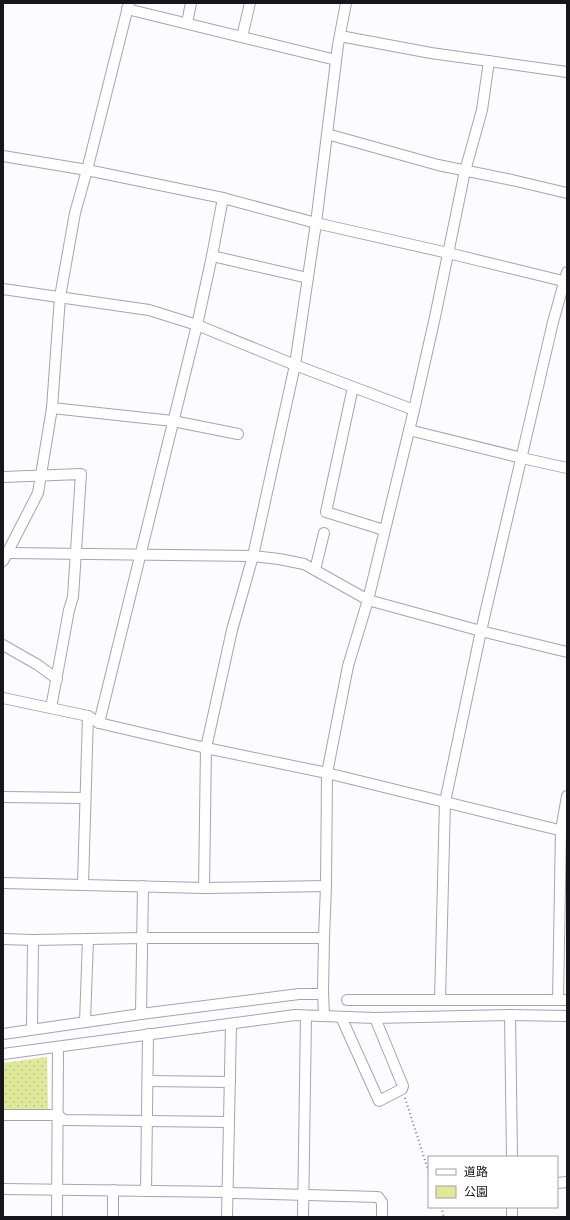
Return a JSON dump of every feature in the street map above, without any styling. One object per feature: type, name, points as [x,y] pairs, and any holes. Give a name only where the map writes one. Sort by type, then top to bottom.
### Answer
[{"type":"street","points":[[187,23],[192,3]]},
{"type":"street","points":[[242,37],[250,3]]},
{"type":"street","points":[[204,888],[206,748],[232,630],[253,556],[295,365],[316,223],[336,60],[346,3]]},
{"type":"street","points":[[336,60],[187,23],[128,6],[75,213],[60,297],[52,408],[38,493],[5,557],[76,554],[253,556],[280,559],[304,564],[368,600],[481,631],[567,652]]},
{"type":"street","points":[[340,36],[431,53],[567,72]]},
{"type":"street","points":[[324,1016],[323,994],[327,774],[348,666],[368,600],[414,410],[465,171],[482,110],[489,61]]},
{"type":"street","points":[[327,134],[438,166],[567,192]]},
{"type":"street","points":[[3,156],[87,170],[223,198],[316,223],[566,279],[553,322],[481,631],[445,802],[440,1000]]},
{"type":"street","points":[[99,723],[197,325],[223,198]]},
{"type":"street","points":[[212,256],[308,278]]},
{"type":"street","points":[[3,289],[149,310],[197,325],[295,365],[414,410]]},
{"type":"street","points":[[353,387],[326,512],[384,530]]},
{"type":"street","points":[[52,408],[173,421],[238,434]]},
{"type":"street","points":[[409,430],[567,468]]},
{"type":"street","points":[[3,477],[81,474],[73,597],[69,610],[52,708]]},
{"type":"street","points":[[315,570],[324,533]]},
{"type":"street","points":[[3,645],[38,665],[57,679]]},
{"type":"street","points":[[3,698],[88,716],[99,723],[327,774],[564,831]]},
{"type":"street","points":[[83,884],[88,716]]},
{"type":"street","points":[[347,1000],[562,1000],[564,831],[567,796]]},
{"type":"street","points":[[3,797],[85,798]]},
{"type":"street","points":[[3,883],[204,888],[326,886]]},
{"type":"street","points":[[141,1014],[143,886]]},
{"type":"street","points":[[3,939],[324,938]]},
{"type":"street","points":[[85,1022],[88,939]]},
{"type":"street","points":[[32,1029],[33,940]]},
{"type":"street","points":[[3,1034],[141,1014],[299,994],[323,994]]},
{"type":"street","points":[[3,1054],[295,1015],[375,1018],[510,1015],[567,1016]]},
{"type":"street","points":[[510,1015],[512,1156]]},
{"type":"street","points":[[303,1217],[306,1016]]},
{"type":"street","points":[[341,1017],[379,1100],[402,1089],[403,1086],[375,1018]]},
{"type":"street","points":[[227,1217],[231,1024]]},
{"type":"street","points":[[146,1190],[148,1034]]},
{"type":"street","points":[[57,1217],[58,1047]]},
{"type":"street","points":[[148,1081],[230,1082]]},
{"type":"street","points":[[3,1115],[58,1115],[64,1120],[229,1122]]},
{"type":"street","points":[[3,1189],[146,1190],[378,1197],[382,1202],[382,1217]]},
{"type":"street","points":[[113,1190],[113,1217]]},
{"type":"path","points":[[402,1089],[428,1170]]},
{"type":"green space","points":[[47,1057],[48,1110],[3,1110],[3,1063]]}]
